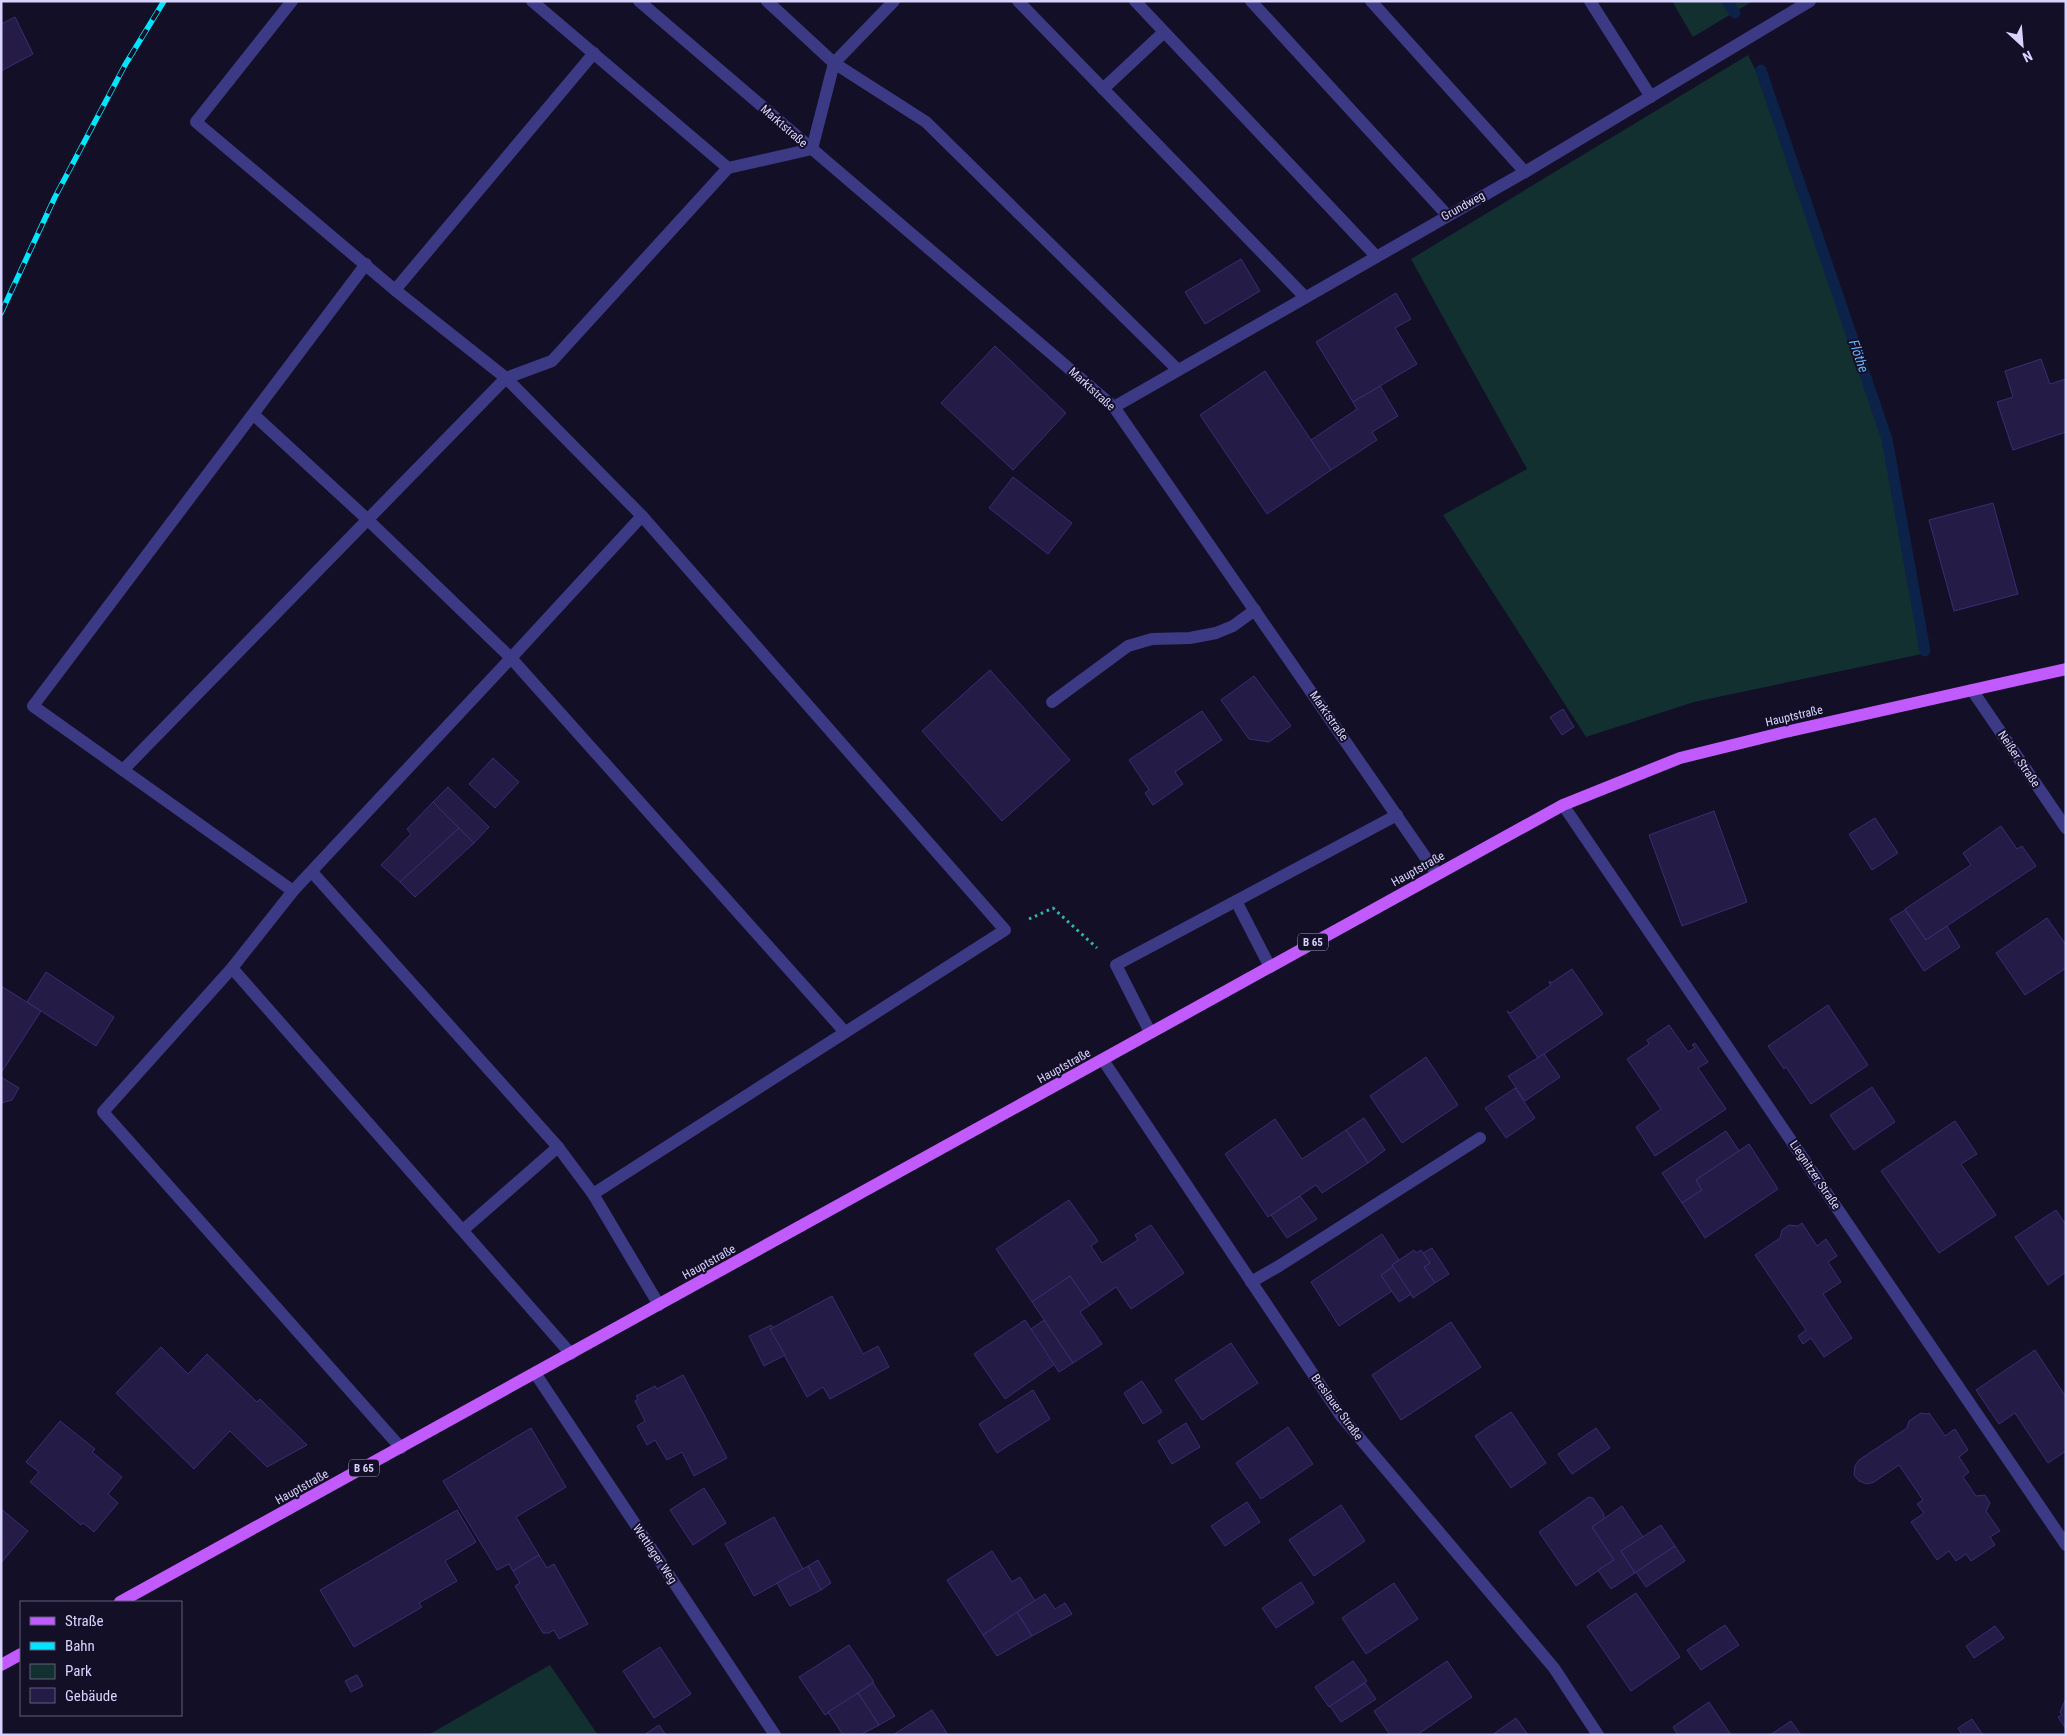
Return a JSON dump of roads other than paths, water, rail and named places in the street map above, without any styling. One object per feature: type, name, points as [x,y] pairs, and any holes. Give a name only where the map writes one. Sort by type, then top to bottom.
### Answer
[{"type":"main road","name":"Hauptstraße","points":[[122,1601],[1563,805],[1680,758],[1781,732],[2066,669]]},
{"type":"main road","points":[[1,1665],[20,1655]]},
{"type":"street","points":[[292,1],[196,122],[395,290],[506,378],[642,516],[1005,930],[593,1194]]},
{"type":"street","points":[[532,1],[728,168]]},
{"type":"street","name":"Marktstraße","points":[[639,1],[1114,407],[1437,874]]},
{"type":"street","points":[[767,1],[834,63],[926,122],[1178,370]]},
{"type":"street","points":[[123,770],[506,378],[552,361],[728,168],[812,149],[834,63],[894,1]]},
{"type":"street","points":[[1018,1],[1305,297]]},
{"type":"street","points":[[1135,1],[1376,256]]},
{"type":"street","points":[[1251,1],[1447,215]]},
{"type":"street","points":[[1371,1],[1525,172]]},
{"type":"street","points":[[1590,1],[1651,98]]},
{"type":"street","name":"Grundweg","points":[[1114,407],[1525,172],[1810,1]]},
{"type":"street","points":[[1103,89],[1164,32]]},
{"type":"street","points":[[395,290],[594,53]]},
{"type":"street","points":[[293,891],[33,706],[366,264]]},
{"type":"street","points":[[254,415],[367,519],[512,658],[844,1032]]},
{"type":"street","points":[[401,1448],[103,1112],[232,968],[293,891],[512,658],[642,516]]},
{"type":"street","points":[[1052,702],[1128,646],[1152,639],[1190,638],[1216,633],[1233,626],[1255,610]]},
{"type":"street","name":"Neißer Straße","points":[[1972,690],[2066,828]]},
{"type":"street","name":"Liegnitzer Straße","points":[[1563,805],[2066,1545]]},
{"type":"street","points":[[1150,1032],[1116,966],[1397,815]]},
{"type":"street","points":[[312,872],[558,1147],[593,1194],[659,1305]]},
{"type":"street","points":[[1236,901],[1270,967]]},
{"type":"street","points":[[232,968],[571,1354]]},
{"type":"street","name":"Breslauer Straße","points":[[1103,1060],[1341,1416],[1554,1668],[1598,1735]]},
{"type":"street","points":[[1251,1282],[1480,1138]]},
{"type":"street","points":[[462,1230],[558,1147]]},
{"type":"street","name":"Wettlager Weg","points":[[535,1374],[775,1735]]},
{"type":"waterway","name":"Flöthe","points":[[1727,1],[1735,13]]},
{"type":"waterway","name":"Flöthe","points":[[1761,70],[1887,439],[1925,651]]},
{"type":"railway","points":[[1,313],[55,197],[125,65],[164,1]]}]
